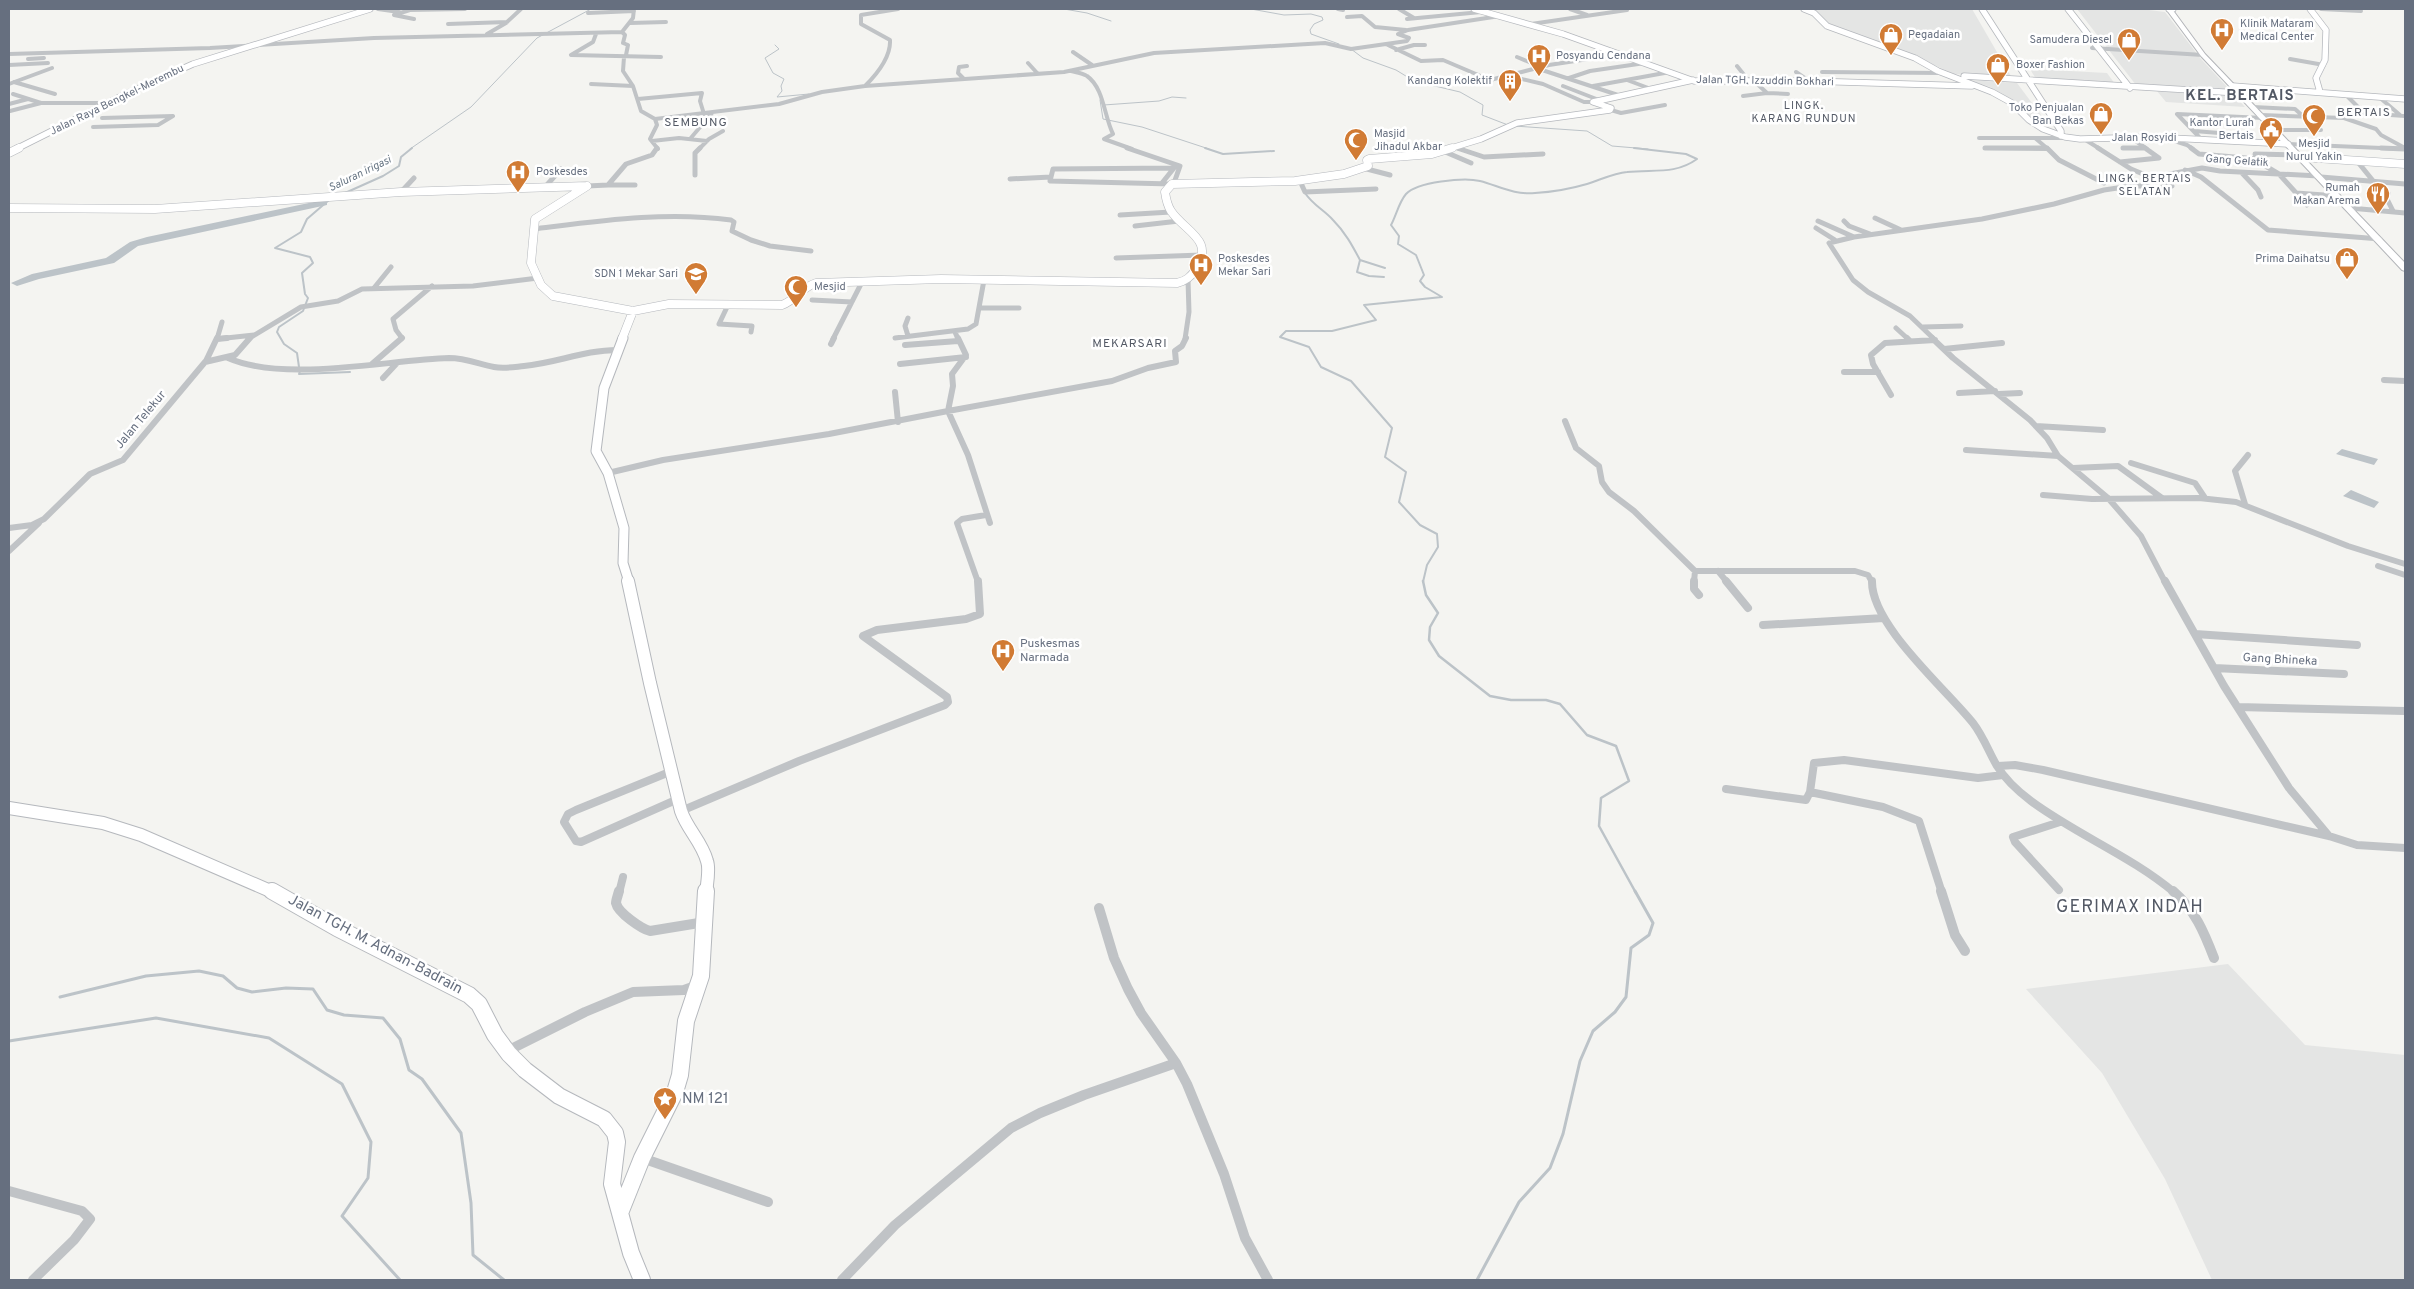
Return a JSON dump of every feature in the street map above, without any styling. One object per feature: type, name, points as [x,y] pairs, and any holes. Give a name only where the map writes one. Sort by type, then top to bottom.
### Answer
[{"type":"highway","points":[[2160,9],[2171,9],[2203,55],[2380,239],[2405,268]]},
{"type":"street","name":"Jalan Raya Bengkel-Merembu","points":[[9,153],[184,67],[246,46],[370,9]]},
{"type":"street","points":[[378,9],[401,12]]},
{"type":"street","points":[[414,19],[394,15],[411,9],[465,9]]},
{"type":"street","points":[[485,35],[521,9]]},
{"type":"street","points":[[865,86],[890,52],[892,44],[890,40],[861,24],[861,15],[898,9]]},
{"type":"street","points":[[1338,9],[1343,10]]},
{"type":"street","points":[[1399,9],[1414,18]]},
{"type":"street","name":"Jalan TGH. Izzuddin Bokhari","points":[[1474,9],[1531,24],[1646,62],[1693,80],[1977,86]]},
{"type":"street","points":[[1570,9],[1589,16]]},
{"type":"street","points":[[1603,9],[1613,12]]},
{"type":"street","points":[[1804,9],[1814,13],[1828,26],[1918,59],[1943,73],[1959,78],[2008,100],[2026,118],[2061,136]]},
{"type":"street","points":[[1975,9],[2004,57]]},
{"type":"street","points":[[1982,9],[2023,80],[2031,98],[2061,136]]},
{"type":"street","points":[[2061,9],[2121,87]]},
{"type":"street","points":[[2068,9],[2129,87]]},
{"type":"street","points":[[2310,9],[2326,30],[2324,64],[2316,78],[2320,92]]},
{"type":"street","points":[[2322,9],[2361,11]]},
{"type":"street","points":[[9,54],[246,46],[305,41],[485,35],[596,34],[622,32],[630,23],[634,10],[588,13]]},
{"type":"street","points":[[1531,24],[1627,10]]},
{"type":"street","points":[[1407,19],[1482,12]]},
{"type":"street","points":[[1347,17],[1362,16],[1375,27],[1408,30]]},
{"type":"street","points":[[622,32],[625,35],[623,43],[628,45],[623,71],[633,86],[642,111],[656,119],[776,104],[822,92],[892,82],[1071,71],[1092,65],[1167,52],[1325,43],[1356,49],[1409,40],[1398,34],[1408,30],[1500,16]]},
{"type":"street","points":[[448,24],[505,22]]},
{"type":"street","points":[[630,23],[666,22]]},
{"type":"street","points":[[596,34],[590,44],[571,55],[661,57]]},
{"type":"street","points":[[1388,45],[1420,61],[1443,60],[1488,80],[1539,68],[1621,54]]},
{"type":"street","points":[[1396,50],[1414,45],[1425,45]]},
{"type":"street","points":[[2092,48],[2203,55]]},
{"type":"street","points":[[1073,52],[1092,65]]},
{"type":"street","points":[[16,71],[28,59],[59,57]]},
{"type":"street","points":[[1517,57],[1539,68],[1621,96]]},
{"type":"street","points":[[2290,59],[2324,64]]},
{"type":"street","points":[[1569,78],[1590,71],[1646,62]]},
{"type":"street","points":[[9,65],[48,63]]},
{"type":"street","points":[[1028,63],[1038,74]]},
{"type":"street","points":[[964,79],[958,73],[959,67],[967,66]]},
{"type":"street","points":[[1737,66],[1767,94]]},
{"type":"street","points":[[9,84],[52,68]]},
{"type":"street","points":[[587,186],[536,217],[533,229],[531,263],[546,292],[552,296],[633,311],[661,304],[782,305],[791,302],[809,284],[915,279],[1171,283],[1188,280],[1200,262],[1202,246],[1196,234],[1171,212],[1165,192],[1173,184],[1180,166],[1143,152],[1123,148],[1104,139],[1112,135],[1113,132],[1106,118],[1103,96],[1087,76],[1071,71]]},
{"type":"street","points":[[1590,86],[1670,72]]},
{"type":"street","points":[[1796,72],[1808,81]]},
{"type":"street","points":[[1822,72],[1943,73]]},
{"type":"street","points":[[2014,72],[2039,99],[2061,131],[2061,136]]},
{"type":"street","points":[[1509,76],[1543,84],[1583,102],[1596,101],[1693,80]]},
{"type":"street","points":[[1952,76],[2121,87],[2320,92],[2405,99]]},
{"type":"street","points":[[1959,78],[2023,80]]},
{"type":"street","points":[[1626,80],[1651,89]]},
{"type":"street","points":[[10,112],[39,103],[55,94],[14,82]]},
{"type":"street","points":[[591,84],[633,86]]},
{"type":"street","points":[[1563,86],[1611,110],[1621,113],[1666,105]]},
{"type":"street","points":[[35,88],[14,94],[39,103],[109,103]]},
{"type":"street","points":[[638,99],[702,94],[700,101],[704,114]]},
{"type":"street","points":[[1743,96],[1788,94]]},
{"type":"street","points":[[2344,94],[2364,113]]},
{"type":"street","points":[[2379,97],[2403,115]]},
{"type":"street","points":[[2031,98],[2039,99]]},
{"type":"street","points":[[9,104],[28,99]]},
{"type":"street","points":[[2253,107],[2295,109],[2305,118]]},
{"type":"street","points":[[1162,182],[1174,168],[1053,169],[1050,181],[1053,183],[1162,182],[1173,184],[1320,179],[1368,166],[1367,160],[1371,158],[1416,156],[1443,150],[1481,139],[1517,123],[1611,110]]},
{"type":"street","points":[[89,113],[101,115],[102,118],[173,115],[158,125],[93,127],[102,118]]},
{"type":"street","points":[[690,139],[698,132],[712,113]]},
{"type":"street","points":[[2343,117],[2347,113],[2403,115]]},
{"type":"street","points":[[2202,140],[2177,114],[2305,118],[2343,117],[2396,120]]},
{"type":"street","points":[[2343,117],[2374,128],[2381,135],[2405,149]]},
{"type":"street","points":[[608,185],[626,164],[656,152],[658,148],[650,138],[657,125],[656,119]]},
{"type":"street","points":[[2275,130],[2321,130]]},
{"type":"street","points":[[695,175],[695,154],[707,141],[724,131]]},
{"type":"street","points":[[2194,132],[2232,134],[2239,142]]},
{"type":"street","points":[[1979,138],[2061,136]]},
{"type":"street","name":"Jalan Rosyidi","points":[[2061,136],[2084,139],[2130,137],[2288,144]]},
{"type":"street","points":[[2120,162],[2159,158],[2130,137]]},
{"type":"street","points":[[2035,138],[2059,160],[2104,183]]},
{"type":"street","points":[[2165,138],[2187,145],[2199,154],[2258,160]]},
{"type":"street","points":[[652,141],[690,139],[707,141]]},
{"type":"street","points":[[2084,139],[2120,162],[2172,186],[2152,189],[2148,186],[2131,186],[2104,190],[2054,204],[1990,218],[1835,240],[1829,242],[1829,245],[1853,280],[1868,292],[1910,316],[1944,349],[2036,426],[2051,443],[2058,456],[2108,498],[2149,547],[2179,608],[2289,788],[2330,836]]},
{"type":"street","points":[[2288,144],[2405,149]]},
{"type":"street","points":[[2399,144],[2405,144]]},
{"type":"street","points":[[1454,147],[1484,157],[1544,154]]},
{"type":"street","points":[[1985,148],[2048,149]]},
{"type":"street","points":[[2123,148],[2145,148]]},
{"type":"street","points":[[1443,150],[1472,164]]},
{"type":"street","points":[[2307,206],[2278,173],[2258,160],[2254,154],[2405,164]]},
{"type":"street","points":[[2357,161],[2388,193],[2387,199],[2393,211]]},
{"type":"street","points":[[1363,168],[1390,175]]},
{"type":"street","name":"Gang Gelatik","points":[[2154,177],[2204,168],[2242,173],[2278,173],[2405,184]]},
{"type":"street","points":[[546,186],[560,169]]},
{"type":"street","points":[[2185,170],[2201,177],[2269,230],[2380,239]]},
{"type":"street","points":[[2242,173],[2258,190],[2260,197]]},
{"type":"street","points":[[1010,178],[1051,177]]},
{"type":"street","points":[[401,192],[414,178]]},
{"type":"street","points":[[1300,181],[1306,192],[1376,189]]},
{"type":"street","points":[[9,208],[152,209],[401,192],[546,186],[634,185]]},
{"type":"street","points":[[2296,193],[2338,196]]},
{"type":"street","points":[[2350,208],[2405,213]]},
{"type":"street","points":[[1120,215],[1171,212]]},
{"type":"street","points":[[533,229],[630,217],[708,217],[731,220],[734,224],[732,232],[759,244],[789,250],[812,251]]},
{"type":"street","points":[[1875,218],[1901,230]]},
{"type":"street","points":[[1135,226],[1179,221]]},
{"type":"street","points":[[1818,221],[1854,237]]},
{"type":"street","points":[[1844,221],[1847,225],[1872,234]]},
{"type":"street","points":[[1816,228],[1835,240]]},
{"type":"street","points":[[1116,258],[1202,254]]},
{"type":"street","points":[[374,288],[391,267]]},
{"type":"street","points":[[206,361],[228,358],[238,354],[244,343],[256,334],[301,307],[338,301],[358,290],[432,286],[480,286],[538,278]]},
{"type":"street","points":[[895,338],[955,332],[968,329],[976,324],[979,308],[978,298],[984,280]]},
{"type":"street","points":[[608,474],[663,460],[898,422],[1112,381],[1148,368],[1176,362],[1175,351],[1184,344],[1186,335],[1191,290],[1188,280]]},
{"type":"street","points":[[831,344],[862,282]]},
{"type":"street","points":[[372,364],[402,338],[396,330],[393,319],[395,316],[432,286]]},
{"type":"street","points":[[812,300],[852,302]]},
{"type":"street","points":[[728,305],[719,324],[752,326],[751,332]]},
{"type":"street","points":[[979,308],[1019,308]]},
{"type":"street","points":[[620,1213],[642,1158],[675,1092],[680,1075],[686,1022],[699,984],[708,862],[699,842],[686,825],[680,805],[650,683],[634,599],[624,563],[626,542],[624,528],[608,474],[599,460],[597,441],[604,388],[633,311]]},
{"type":"street","points":[[908,318],[905,326],[908,336]]},
{"type":"street","name":"Jalan Telekur","points":[[9,550],[90,474],[123,460],[206,361],[217,339],[222,322]]},
{"type":"street","points":[[1923,328],[1961,326]]},
{"type":"street","points":[[1896,328],[1910,341]]},
{"type":"street","points":[[955,332],[966,357]]},
{"type":"street","points":[[217,339],[256,334]]},
{"type":"street","points":[[1891,395],[1873,364],[1871,355],[1879,346],[1885,343],[1936,340]]},
{"type":"street","points":[[905,345],[958,341]]},
{"type":"street","points":[[1944,349],[2002,343]]},
{"type":"street","points":[[228,358],[237,364],[248,367],[295,370],[452,358],[504,368],[538,364],[590,350],[617,350]]},
{"type":"street","points":[[966,357],[952,374],[953,386],[948,412],[968,455],[986,515],[990,522]]},
{"type":"street","points":[[900,364],[966,357]]},
{"type":"street","points":[[383,378],[397,363]]},
{"type":"street","points":[[1844,372],[1878,372]]},
{"type":"street","points":[[2384,380],[2405,381]]},
{"type":"street","points":[[895,392],[898,422]]},
{"type":"street","points":[[1959,393],[2020,393]]},
{"type":"street","points":[[1565,421],[1576,448],[1599,466],[1602,482],[1609,492],[1634,511],[1695,571],[1861,572],[1870,576],[1874,580],[1872,596],[1884,618],[1914,658],[1975,726],[2004,776],[2060,822],[2133,863],[2180,895],[2207,932],[2214,958]]},
{"type":"street","points":[[2036,426],[2103,430]]},
{"type":"street","points":[[1966,450],[2058,456]]},
{"type":"street","points":[[2245,504],[2235,471],[2248,454]]},
{"type":"street","points":[[2130,463],[2167,476],[2195,483],[2205,498]]},
{"type":"street","points":[[2073,468],[2118,466],[2162,498]]},
{"type":"street","points":[[2043,496],[2075,499],[2205,498],[2245,504],[2348,546],[2405,564]]},
{"type":"street","points":[[672,771],[576,810],[568,814],[564,822],[576,841],[581,842],[945,705],[948,697],[866,640],[863,636],[877,630],[966,619],[980,614],[974,572],[957,523],[962,519],[986,515]]},
{"type":"street","points":[[9,528],[41,522]]},
{"type":"street","points":[[2378,566],[2405,575]]},
{"type":"street","points":[[1695,571],[1694,588],[1700,595]]},
{"type":"street","points":[[1718,571],[1748,608]]},
{"type":"street","points":[[1763,625],[1884,618]]},
{"type":"street","points":[[2195,634],[2357,646]]},
{"type":"street","name":"Gang Bhineka","points":[[2214,668],[2344,674]]},
{"type":"street","points":[[2238,707],[2405,711]]},
{"type":"street","points":[[1726,789],[1808,799],[1814,763],[1824,760],[1871,763],[1978,778],[2004,776]]},
{"type":"street","points":[[1998,766],[2022,766],[2330,836],[2357,845],[2405,848]]},
{"type":"street","points":[[1810,792],[1838,796],[1905,813],[1919,821],[1955,935],[1965,951]]},
{"type":"street","name":"Jalan TGH. M. Adnan-Badrain","points":[[9,808],[82,819],[124,829],[284,897],[337,928],[469,995],[479,1004],[506,1051],[525,1070],[559,1096],[604,1119],[612,1128],[617,1142],[612,1184],[631,1253],[642,1280]]},
{"type":"street","points":[[2059,890],[2015,842],[2013,837],[2060,822]]},
{"type":"street","points":[[623,877],[616,902],[618,907],[641,928],[650,930],[705,922]]},
{"type":"street","points":[[1099,908],[1114,958],[1128,989],[1141,1013],[1176,1063],[1224,1174],[1245,1238],[1268,1280]]},
{"type":"street","points":[[506,1051],[584,1012],[633,992],[684,990],[699,984]]},
{"type":"street","points":[[842,1280],[896,1225],[1012,1128],[1040,1112],[1176,1063]]},
{"type":"street","points":[[642,1158],[768,1202]]},
{"type":"street","points":[[9,1191],[82,1210],[90,1219],[85,1230],[33,1280]]},
{"type":"shaded area","points":[[1972,9],[2012,78],[1954,74],[1917,57],[1832,26],[1824,22],[1814,10]]},
{"type":"shaded area","points":[[2077,9],[2141,9],[2165,12],[2201,59],[2230,90],[2136,85]]},
{"type":"shaded area","points":[[2030,69],[2107,73],[2115,84],[2036,79]]},
{"type":"shaded area","points":[[1968,80],[2017,83],[2050,127],[2026,115],[2020,104],[1990,87]]},
{"type":"shaded area","points":[[2157,91],[2235,96],[2245,107],[2166,102]]},
{"type":"shaded area","points":[[2342,449],[2378,459],[2374,465],[2336,454]]},
{"type":"shaded area","points":[[2351,490],[2379,502],[2374,508],[2343,496]]},
{"type":"shaded area","points":[[2228,964],[2305,1045],[2405,1055],[2405,1280],[2212,1280],[2165,1179],[2102,1073],[2026,989]]},
{"type":"waterway","name":"Saluran irigasi","points":[[410,149],[471,107],[537,38],[591,9]]},
{"type":"waterway","points":[[1064,9],[1087,13],[1111,21]]},
{"type":"waterway","points":[[1251,9],[1284,15],[1311,14],[1322,17],[1323,20],[1314,24],[1310,30],[1311,34],[1339,44]]},
{"type":"waterway","points":[[775,45],[779,49],[765,58],[773,73],[784,79],[781,86],[782,91],[777,97],[809,94]]},
{"type":"waterway","points":[[1351,49],[1363,58],[1396,70],[1414,81],[1460,92],[1483,105],[1482,115],[1508,125]]},
{"type":"waterway","points":[[1104,105],[1159,101],[1172,97],[1186,98]]},
{"type":"waterway","points":[[1100,100],[1103,119],[1142,127],[1209,149]]},
{"type":"waterway","points":[[1514,126],[1587,131],[1612,146],[1648,149]]},
{"type":"waterway","name":"Saluran irigasi","points":[[345,193],[383,176],[399,166],[401,157],[412,148]]},
{"type":"waterway","points":[[1205,148],[1223,154],[1274,151]]},
{"type":"waterway","points":[[1423,582],[1427,565],[1438,547],[1437,534],[1420,525],[1399,502],[1406,472],[1385,457],[1392,428],[1351,381],[1321,367],[1309,347],[1280,337],[1286,331],[1332,331],[1376,320],[1364,305],[1442,297],[1425,287],[1420,281],[1424,275],[1416,255],[1398,244],[1399,236],[1391,225],[1399,205],[1406,194],[1412,190],[1420,186],[1441,182],[1473,180],[1520,193],[1548,192],[1581,186],[1622,173],[1672,169],[1689,164],[1697,159],[1686,154],[1634,148]]},
{"type":"waterway","points":[[1305,193],[1341,229],[1360,260]]},
{"type":"waterway","name":"Saluran irigasi","points":[[299,367],[297,353],[284,344],[277,332],[279,327],[303,311],[308,298],[305,294],[302,273],[313,263],[310,257],[275,248],[301,232],[307,219],[329,200]]},
{"type":"waterway","points":[[17,283],[36,276],[110,261],[134,244],[151,239],[323,203]]},
{"type":"waterway","points":[[1360,260],[1385,268]]},
{"type":"waterway","points":[[1360,260],[1357,272],[1369,276],[1384,277]]},
{"type":"waterway","name":"Saluran irigasi","points":[[300,371],[299,374],[350,372]]},
{"type":"waterway","points":[[1423,582],[1426,595],[1438,613],[1430,627],[1429,640],[1439,656],[1490,696],[1511,700],[1546,700],[1560,704],[1587,735],[1616,746],[1629,781],[1601,798],[1599,826],[1636,893]]},
{"type":"waterway","points":[[1477,1280],[1519,1202],[1550,1168],[1563,1134],[1580,1061],[1593,1031],[1615,1012],[1626,997],[1631,948],[1649,935],[1653,923],[1635,891]]},
{"type":"waterway","points":[[60,997],[146,976],[199,971],[223,976],[237,988],[252,992],[286,988],[313,989],[327,1010],[344,1015],[383,1018],[400,1039],[409,1070],[422,1079],[461,1133],[471,1203],[473,1255],[504,1280]]},
{"type":"waterway","points":[[9,1041],[156,1018],[269,1038],[342,1084],[371,1142],[368,1178],[342,1216],[400,1280]]},
{"type":"place","name":"Klinik Mataram Medical Center","points":[[2222,51]]},
{"type":"place","name":"Pegadaian","points":[[1891,56]]},
{"type":"place","name":"Samudera Diesel","points":[[2129,61]]},
{"type":"place","name":"Posyandu Cendana","points":[[1539,77]]},
{"type":"place","name":"Boxer Fashion","points":[[1998,86]]},
{"type":"place","name":"Kandang Kolektif","points":[[1510,102]]},
{"type":"place","name":"Toko Penjualan Ban Bekas","points":[[2101,135]]},
{"type":"place","name":"Mesjid Nurul Yakin","points":[[2314,137]]},
{"type":"place","name":"Kantor Lurah Bertais","points":[[2271,150]]},
{"type":"place","name":"Masjid Jihadul Akbar","points":[[1356,161]]},
{"type":"place","name":"Poskesdes","points":[[518,193]]},
{"type":"place","name":"Rumah Makan Arema","points":[[2378,215]]},
{"type":"place","name":"Prima Daihatsu","points":[[2347,280]]},
{"type":"place","name":"Poskesdes Mekar Sari","points":[[1201,286]]},
{"type":"place","name":"SDN 1 Mekar Sari","points":[[696,295]]},
{"type":"place","name":"Mesjid","points":[[796,308]]},
{"type":"place","name":"Puskesmas Narmada","points":[[1003,672]]},
{"type":"place","name":"NM 121","points":[[665,1120]]},
{"type":"district","name":"KEL. BERTAIS","points":[[2240,96]]},
{"type":"district","name":"LINGK. KARANG RUNDUN","points":[[1804,112]]},
{"type":"district","name":"BERTAIS","points":[[2364,113]]},
{"type":"district","name":"SEMBUNG","points":[[696,123]]},
{"type":"district","name":"LINGK. BERTAIS SELATAN","points":[[2145,185]]},
{"type":"district","name":"MEKARSARI","points":[[1130,344]]},
{"type":"district","name":"GERIMAX INDAH","points":[[2130,907]]}]
